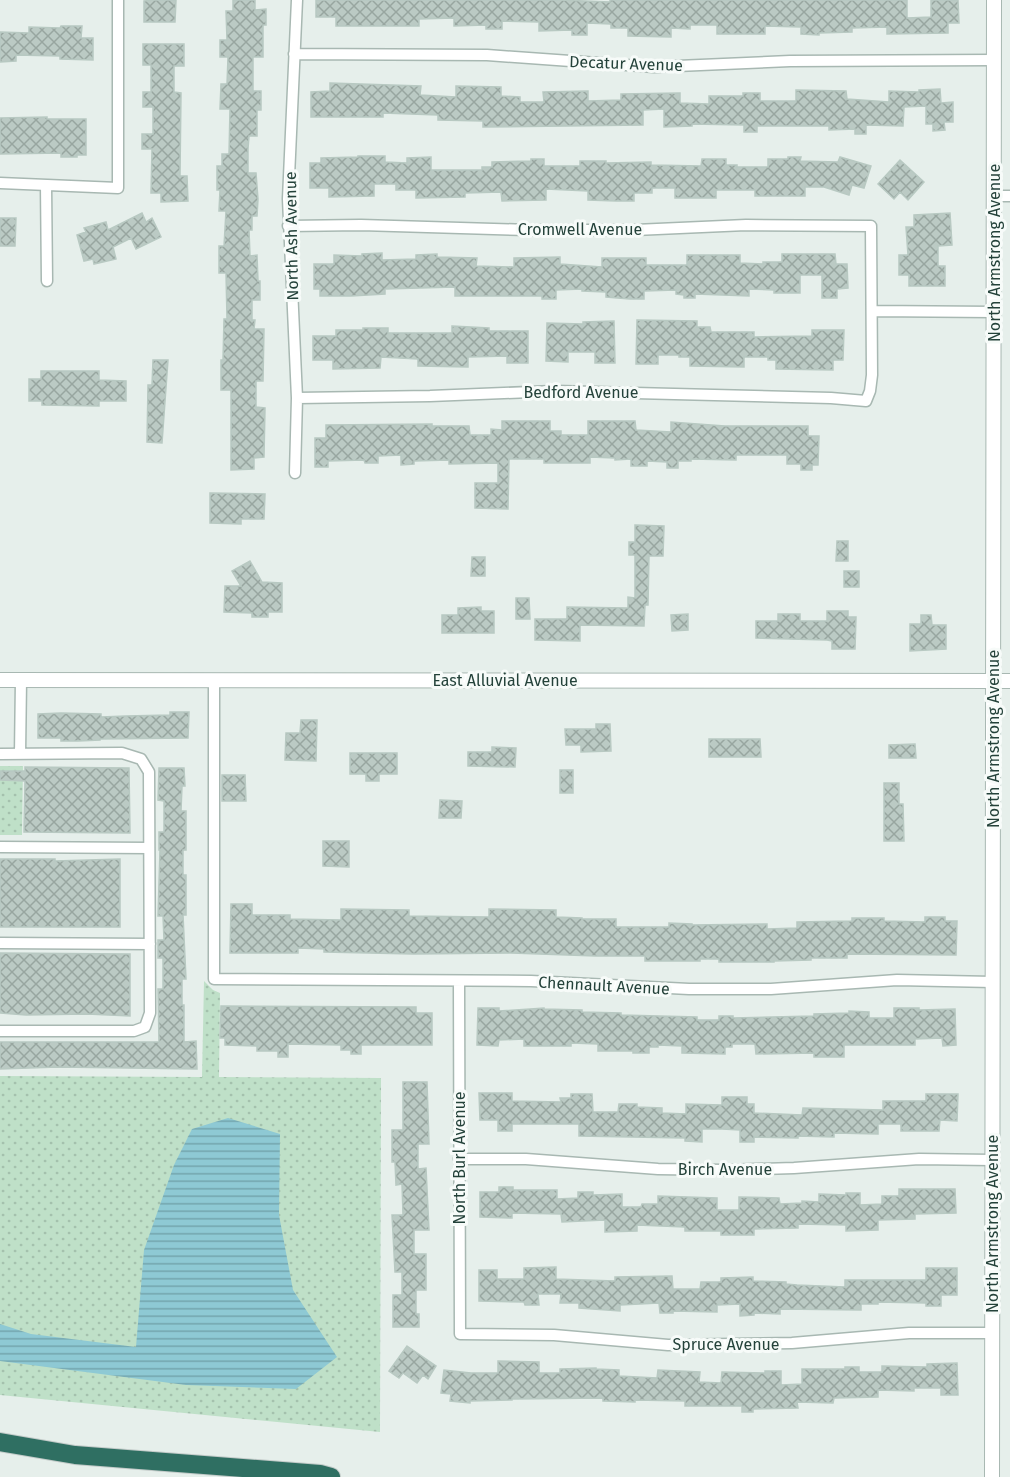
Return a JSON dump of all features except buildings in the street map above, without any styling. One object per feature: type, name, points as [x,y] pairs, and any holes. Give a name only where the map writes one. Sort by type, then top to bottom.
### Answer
[{"type":"highway","points":[[0,1442],[75,1455],[320,1474],[331,1477]]},
{"type":"street","points":[[0,183],[118,188],[118,0]]},
{"type":"street","name":"North Ash Avenue","points":[[295,472],[297,398],[288,226],[297,0]]},
{"type":"street","name":"North Armstrong Avenue","points":[[992,1477],[994,0]]},
{"type":"street","name":"Decatur Avenue","points":[[294,54],[487,55],[654,67],[790,61],[994,60]]},
{"type":"street","points":[[46,185],[47,281]]},
{"type":"street","points":[[994,196],[1010,196]]},
{"type":"street","name":"Cromwell Avenue","points":[[288,226],[360,225],[529,230],[635,230],[746,225],[871,226],[872,311]]},
{"type":"street","points":[[872,311],[994,312]]},
{"type":"street","name":"Bedford Avenue","points":[[297,398],[591,392],[831,398],[866,401],[872,375],[872,311]]},
{"type":"street","name":"East Alluvial Avenue","points":[[0,680],[1010,681]]},
{"type":"street","points":[[20,754],[21,680]]},
{"type":"street","name":"Chennault Avenue","points":[[214,680],[214,979],[558,981],[688,989],[782,988],[897,980],[993,982]]},
{"type":"street","points":[[0,754],[122,753],[141,759],[149,772],[150,944],[150,1012],[145,1027],[134,1031],[0,1031]]},
{"type":"street","points":[[0,847],[149,848]]},
{"type":"street","points":[[0,943],[150,944]]},
{"type":"street","name":"North Burl Avenue","points":[[459,981],[460,1334]]},
{"type":"street","name":"Birch Avenue","points":[[459,1159],[526,1159],[649,1168],[724,1170],[795,1168],[900,1160],[992,1160]]},
{"type":"street","name":"Spruce Avenue","points":[[460,1334],[554,1335],[679,1344],[792,1343],[909,1333],[992,1333]]},
{"type":"green space","points":[[0,766],[23,766],[22,835],[0,835]]},
{"type":"green space","points":[[204,981],[220,993],[219,1077],[381,1078],[380,1432],[0,1395],[0,1076],[202,1077]]},
{"type":"water","points":[[228,1118],[280,1134],[279,1215],[293,1290],[337,1357],[296,1389],[186,1385],[0,1361],[0,1324],[31,1334],[136,1347],[144,1250],[174,1165],[192,1129]]}]
